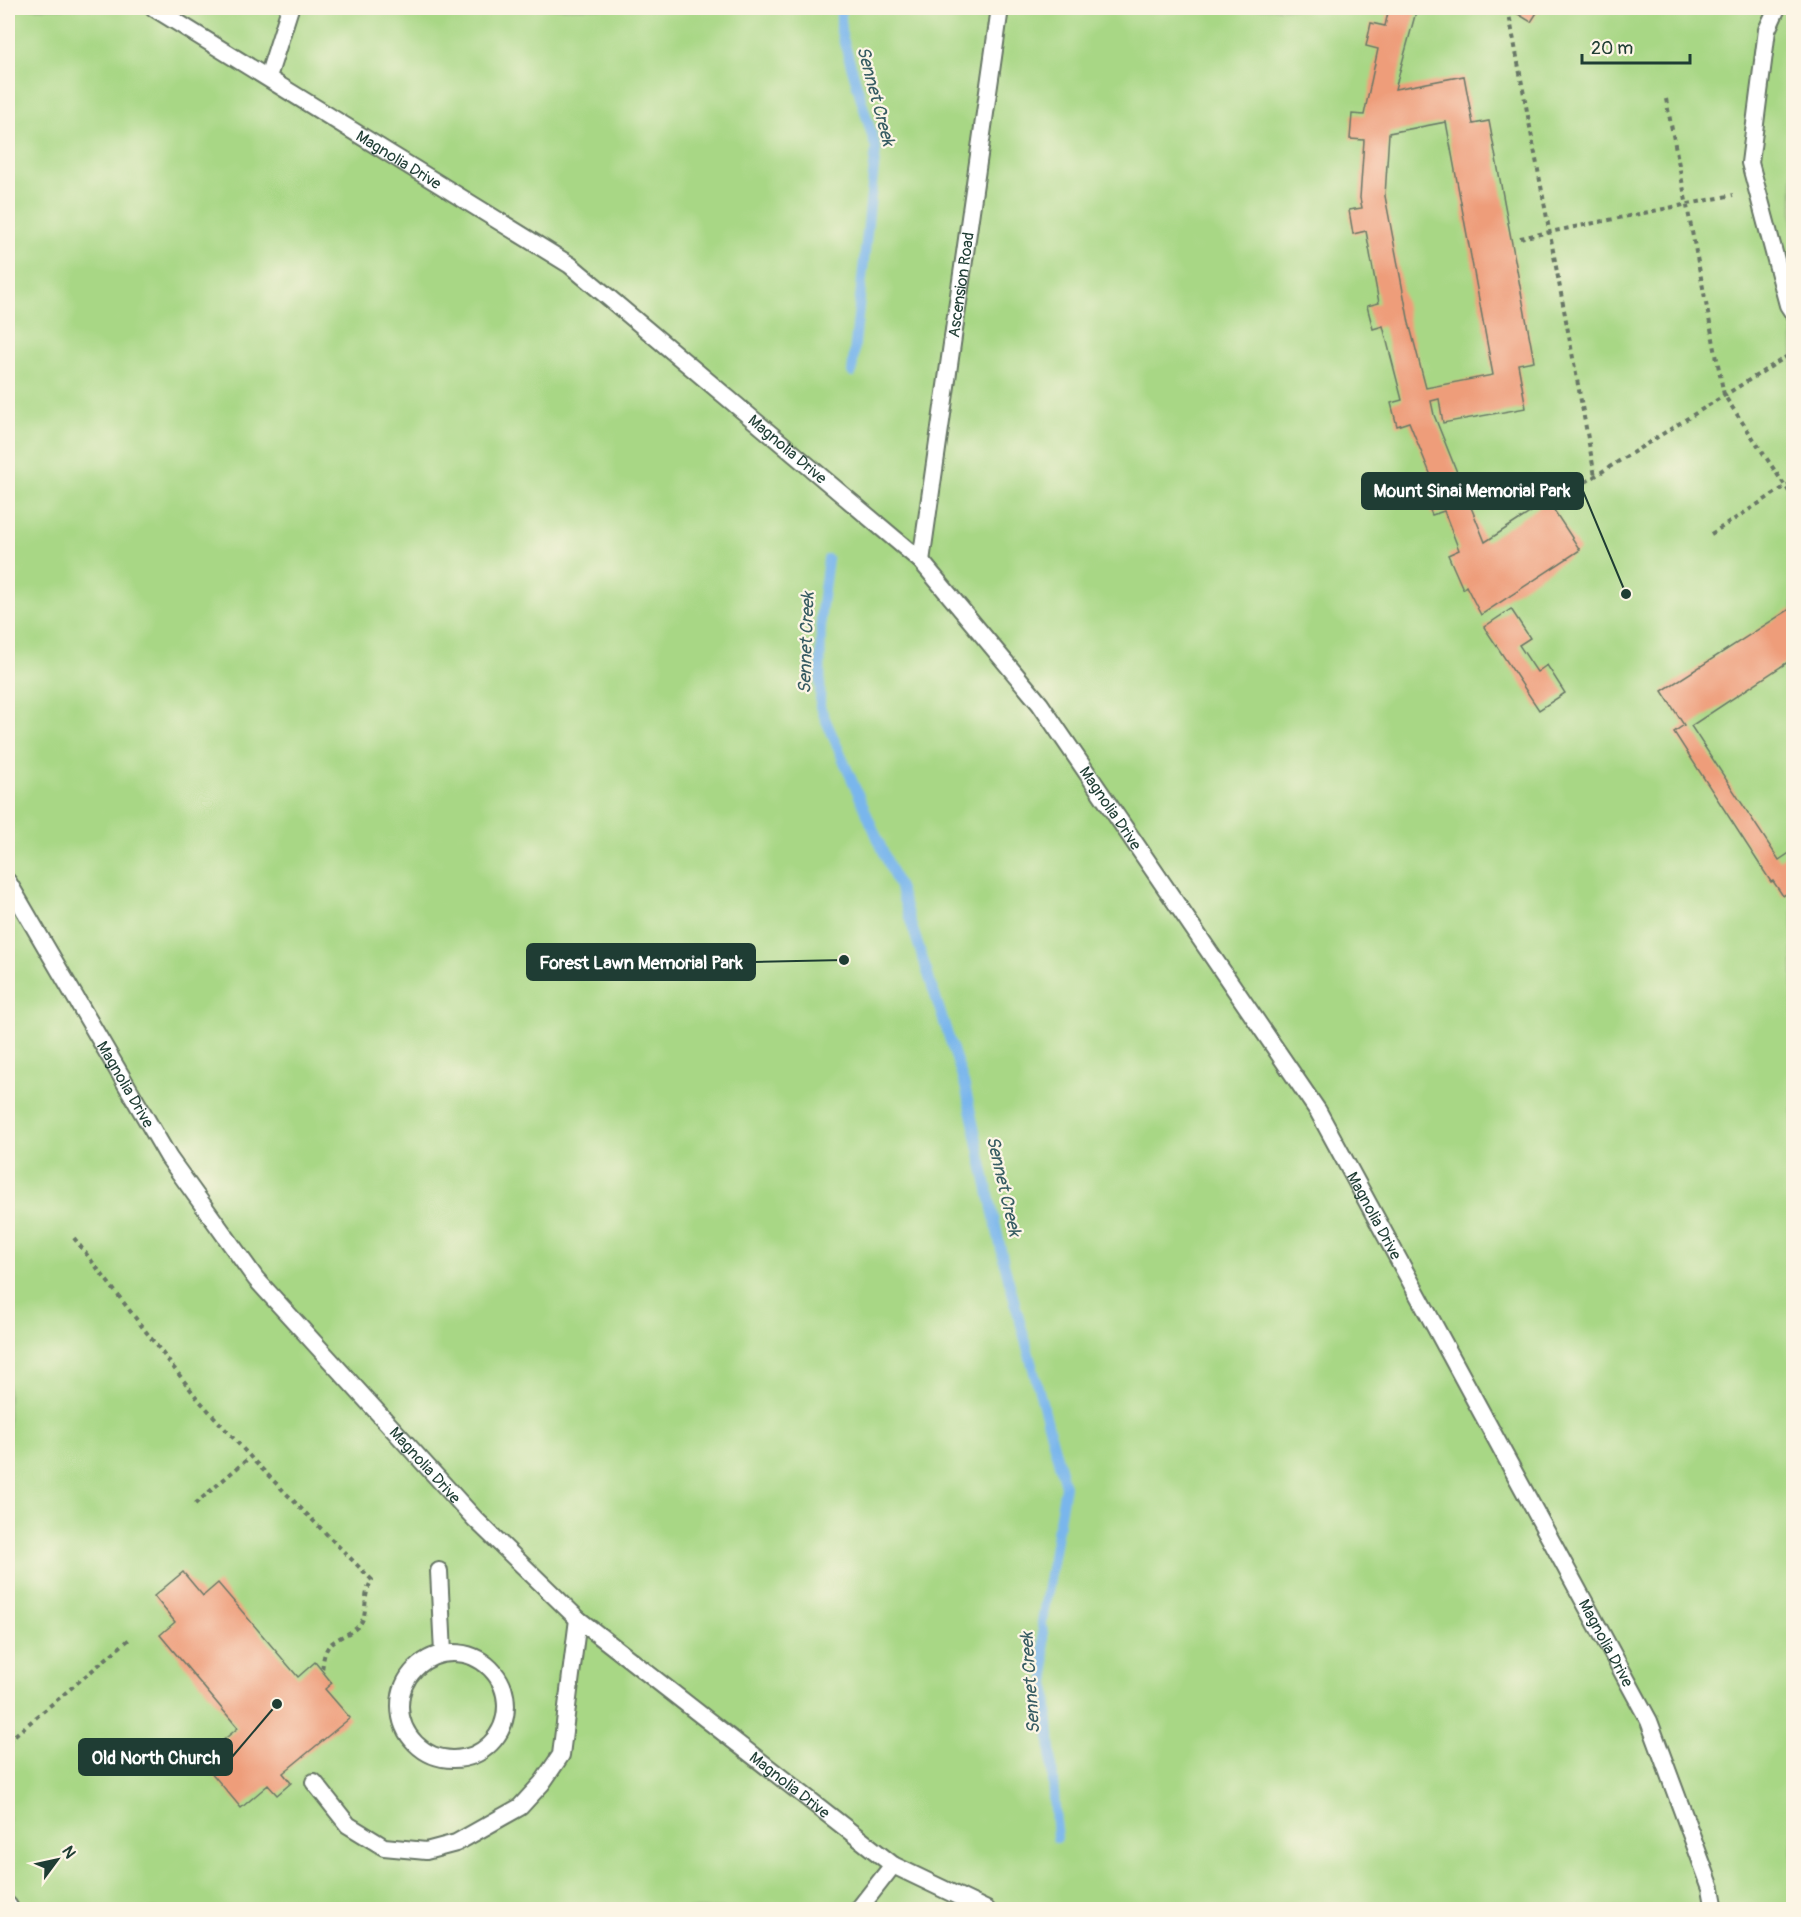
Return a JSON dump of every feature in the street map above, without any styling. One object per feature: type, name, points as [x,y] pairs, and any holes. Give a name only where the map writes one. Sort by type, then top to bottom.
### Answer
[{"type":"lane","name":"Magnolia Drive","points":[[154,8],[570,265],[921,561],[1040,704],[1318,1111],[1649,1722],[1711,1888],[1715,1910]]},
{"type":"lane","points":[[268,77],[290,8]]},
{"type":"lane","name":"Ascension Road","points":[[921,561],[1000,8]]},
{"type":"lane","points":[[1777,8],[1767,30],[1750,163],[1788,305],[1794,314]]},
{"type":"lane","name":"Magnolia Drive","points":[[8,882],[169,1158],[256,1279],[475,1520],[578,1619],[893,1865],[987,1910]]},
{"type":"lane","points":[[439,1571],[443,1653]]},
{"type":"lane","points":[[314,1782],[348,1825],[384,1847],[426,1851],[456,1844],[520,1807],[542,1784],[561,1755],[578,1619]]},
{"type":"lane","points":[[443,1653],[460,1653],[477,1658],[491,1668],[501,1682],[506,1699],[506,1716],[500,1732],[489,1746],[474,1755],[457,1759],[439,1758],[423,1750],[410,1737],[402,1721],[400,1703],[404,1686],[413,1671],[426,1660],[443,1653]]},
{"type":"lane","points":[[858,1910],[893,1865]]},
{"type":"lane","points":[[8,1905],[11,1910]]},
{"type":"path","points":[[1508,9],[1595,476]]},
{"type":"path","points":[[1666,99],[1724,395],[1794,499]]},
{"type":"path","points":[[1521,238],[1757,190]]},
{"type":"path","points":[[1555,501],[1794,352]]},
{"type":"path","points":[[1712,534],[1794,481]]},
{"type":"path","points":[[74,1238],[197,1398],[250,1457],[372,1580],[365,1592],[362,1621],[351,1632],[337,1638],[326,1651],[322,1671]]},
{"type":"path","points":[[195,1504],[250,1457]]},
{"type":"path","points":[[8,1741],[132,1637]]},
{"type":"green space","points":[[8,8],[1793,8],[1793,1909],[8,1910]]},
{"type":"building","points":[[1389,8],[1417,8],[1395,89],[1464,76],[1473,124],[1489,121],[1534,361],[1518,364],[1526,408],[1443,423],[1439,399],[1431,401],[1434,415],[1485,542],[1548,501],[1580,550],[1481,615],[1466,586],[1463,589],[1448,555],[1459,550],[1444,511],[1432,515],[1423,493],[1436,488],[1409,422],[1397,426],[1391,403],[1402,400],[1383,326],[1373,329],[1367,306],[1379,303],[1366,231],[1353,234],[1349,210],[1362,208],[1360,198],[1364,140],[1350,139],[1352,114],[1364,115],[1378,49],[1366,46],[1371,23],[1385,26]],"holes":[[[1446,122],[1493,375],[1426,388],[1409,323],[1385,196],[1389,133]]]},
{"type":"building","points":[[1508,8],[1540,8],[1531,22]]},
{"type":"building","points":[[1511,609],[1530,638],[1519,645],[1537,672],[1547,665],[1565,693],[1539,710],[1484,627]]},
{"type":"building","points":[[1790,609],[1794,613],[1794,658],[1691,726],[1779,860],[1794,850],[1794,889],[1783,896],[1773,881],[1771,882],[1674,732],[1684,725],[1662,691]]},
{"type":"building","points":[[183,1572],[203,1596],[218,1583],[298,1677],[315,1662],[332,1683],[325,1689],[350,1718],[283,1773],[291,1783],[277,1795],[268,1785],[241,1808],[200,1759],[238,1728],[160,1635],[175,1622],[154,1596]]},
{"type":"waterway","name":"Sennet Creek","points":[[841,8],[841,32],[876,149],[852,372]]},
{"type":"waterway","name":"Sennet Creek","points":[[828,559],[821,612],[820,707],[900,890],[965,1086],[1004,1263],[1065,1486],[1042,1622],[1057,1838]]},
{"type":"place","name":"Mount Sinai Memorial Park","points":[[1626,594]]},
{"type":"place","name":"Forest Lawn Memorial Park","points":[[844,960]]},
{"type":"place","name":"Old North Church","points":[[277,1704]]}]
